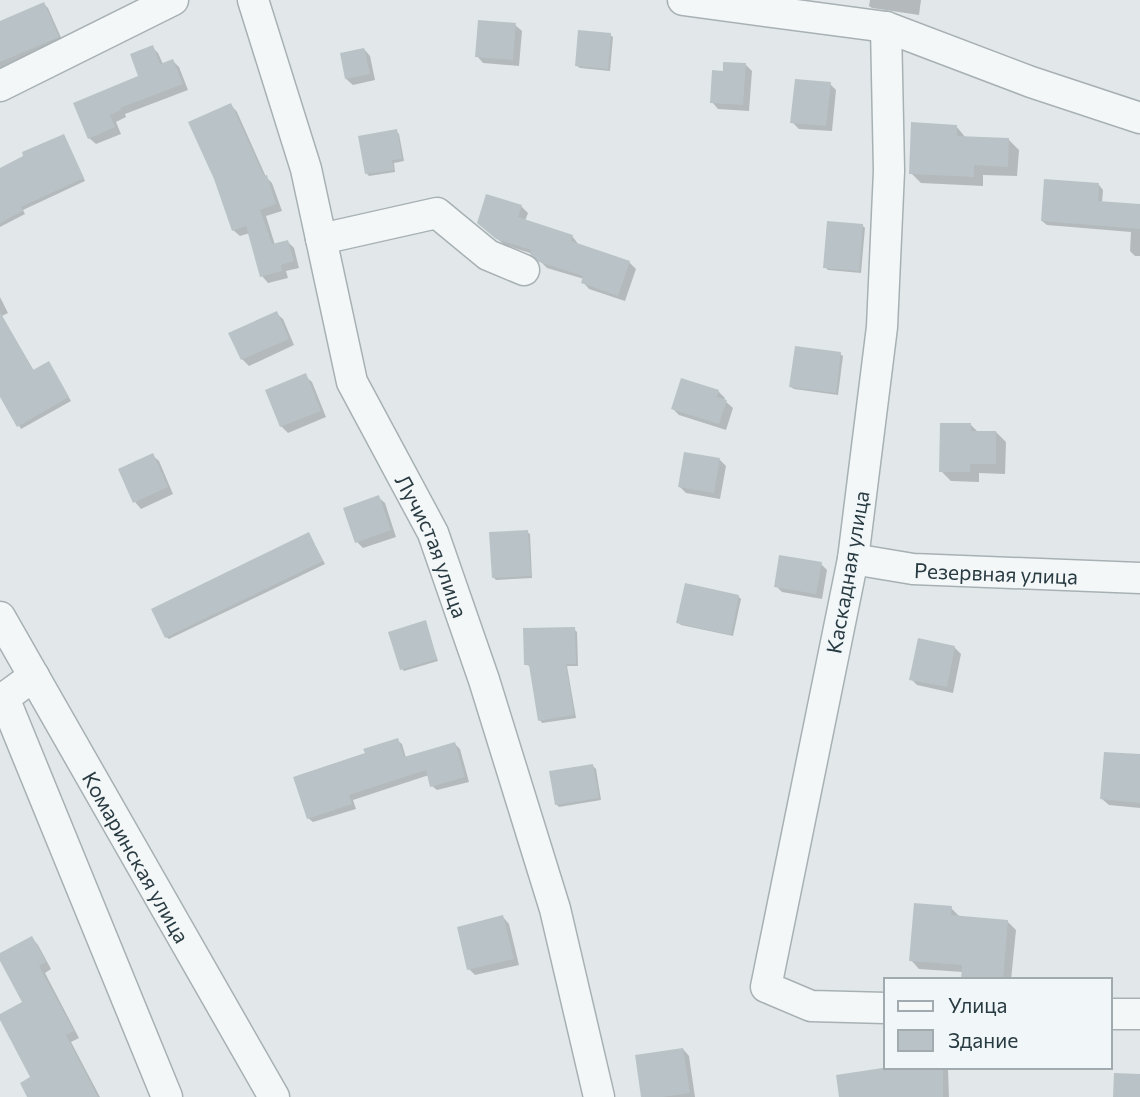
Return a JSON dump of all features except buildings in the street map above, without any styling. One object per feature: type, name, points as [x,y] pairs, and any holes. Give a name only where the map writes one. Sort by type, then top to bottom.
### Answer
[{"type":"street","points":[[0,86],[173,0]]},
{"type":"street","name":"Лучистая улица","points":[[253,0],[306,169],[352,382],[433,533],[484,680],[555,909],[599,1097]]},
{"type":"street","points":[[683,0],[886,27],[1031,82],[1140,118]]},
{"type":"street","name":"Каскадная улица","points":[[884,1008],[811,1006],[766,987],[853,559],[882,327],[889,172],[886,27]]},
{"type":"street","points":[[321,239],[437,212],[488,255],[524,270]]},
{"type":"street","name":"Резервная улица","points":[[853,559],[913,569],[1140,578]]},
{"type":"street","name":"Комаринская улица","points":[[0,617],[274,1097]]},
{"type":"street","points":[[34,676],[4,698],[167,1097]]},
{"type":"street","points":[[1112,1014],[1140,1014]]}]
